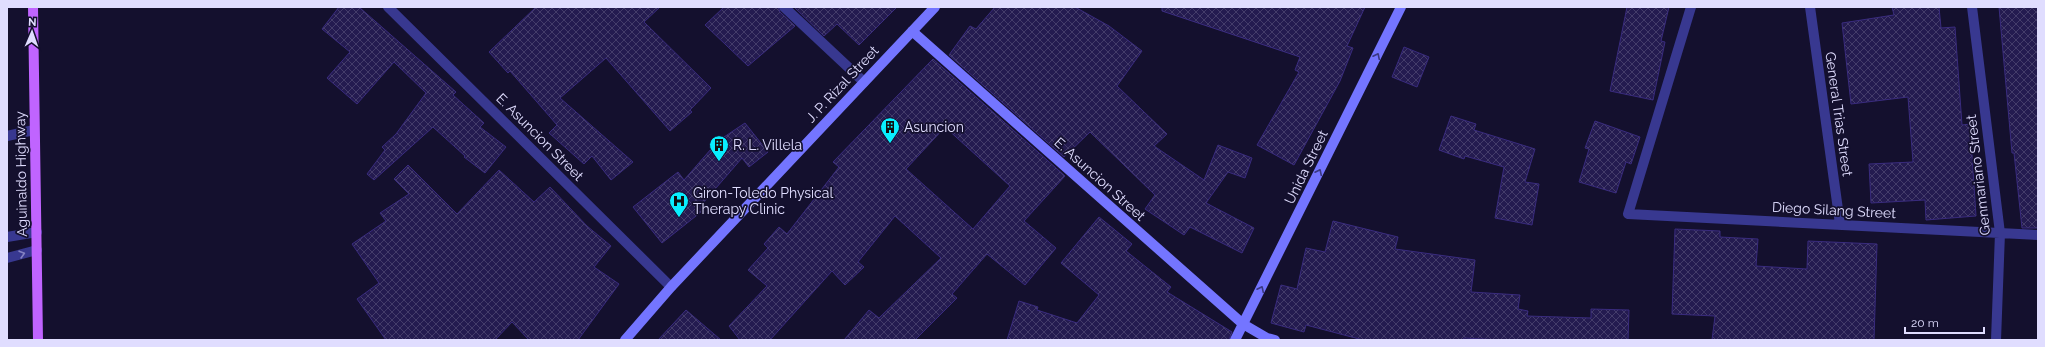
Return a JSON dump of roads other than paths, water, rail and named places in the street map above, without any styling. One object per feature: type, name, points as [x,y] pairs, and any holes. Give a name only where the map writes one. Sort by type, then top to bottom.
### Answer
[{"type":"main road","name":"Aguinaldo Highway","points":[[33,7],[38,340]]},
{"type":"main road","name":"J. P. Rizal Street","points":[[624,340],[671,287],[935,7]]},
{"type":"main road","name":"Unida Street","points":[[1235,340],[1401,7]]},
{"type":"main road","name":"E. Asuncion Street","points":[[912,30],[1243,324],[1267,338],[1275,340]]},
{"type":"street","name":"E. Asuncion Street","points":[[388,7],[671,287]]},
{"type":"street","points":[[784,7],[864,82]]},
{"type":"street","name":"Diego Silang Street","points":[[1691,7],[1628,214],[2038,235]]},
{"type":"street","name":"General Trias Street","points":[[1810,7],[1840,224]]},
{"type":"street","name":"Genmariano Street","points":[[1972,7],[2000,233],[1996,340]]},
{"type":"street","points":[[7,136],[34,130]]},
{"type":"street","points":[[7,237],[37,232]]},
{"type":"street","points":[[7,258],[37,250]]},
{"type":"place","name":"Asuncion","points":[[890,144]]},
{"type":"place","name":"R. L. Villela","points":[[719,162]]},
{"type":"place","name":"Giron-Toledo Physical Therapy Clinic","points":[[679,218]]}]
